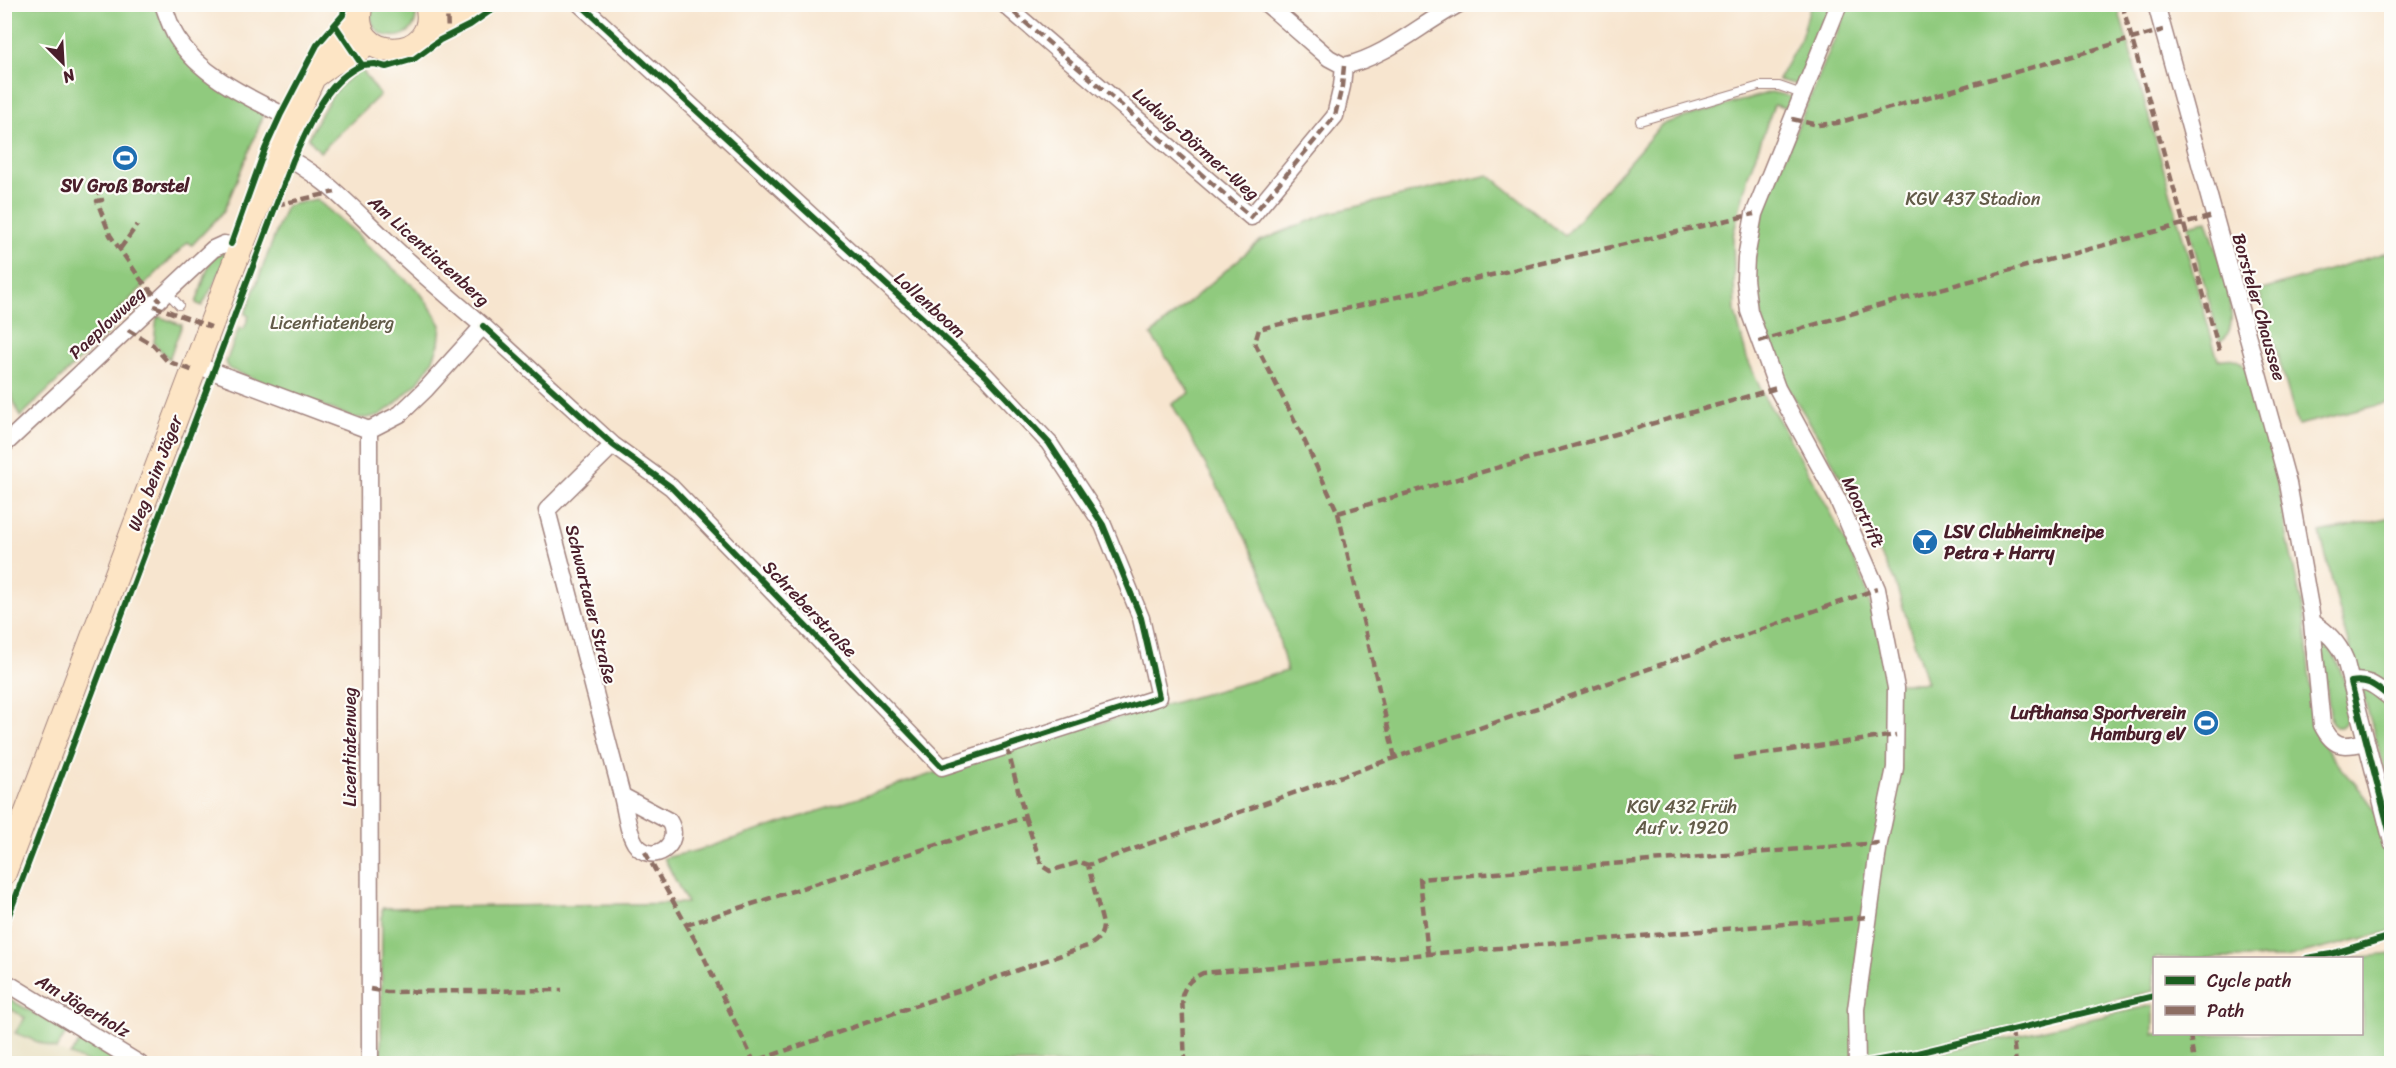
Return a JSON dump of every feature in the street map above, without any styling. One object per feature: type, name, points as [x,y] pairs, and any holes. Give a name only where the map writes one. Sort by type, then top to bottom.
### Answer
[{"type":"street","points":[[163,4],[176,37],[187,51],[222,82],[293,120]]},
{"type":"street","points":[[360,13],[363,34],[371,43],[387,50],[402,50],[418,42],[427,16],[448,22],[477,4]]},
{"type":"street","name":"Lollenboom","points":[[580,4],[985,375],[1049,443],[1103,525],[1141,618],[1159,697]]},
{"type":"street","name":"Ludwig-Dörmer-Weg","points":[[1005,4],[1251,217],[1335,116],[1344,66]]},
{"type":"street","points":[[1267,4],[1329,58],[1344,66],[1364,61],[1459,4]]},
{"type":"street","name":"Moortrift","points":[[1839,4],[1754,214],[1746,258],[1745,279],[1749,312],[1777,388],[1838,500],[1877,589],[1896,688],[1895,768],[1879,843],[1856,1009],[1857,1064]]},
{"type":"street","name":"Borsteler Chaussee","points":[[2156,4],[2288,483],[2312,622],[2322,725],[2327,736],[2338,744],[2350,746],[2365,742]]},
{"type":"street","name":"Weg beim Jäger","points":[[4,873],[278,154],[330,45],[360,13]]},
{"type":"street","name":"Weg beim Jäger","points":[[314,77],[331,64],[371,43]]},
{"type":"street","name":"Am Licentiatenberg","points":[[278,154],[308,169],[326,184],[429,281],[483,326],[400,414],[369,430]]},
{"type":"street","name":"Paeplowweg","points":[[4,445],[174,299],[213,249],[224,244],[241,247]]},
{"type":"street","name":"Schreberstraße","points":[[483,326],[613,445],[671,487],[942,767],[1159,697]]},
{"type":"street","points":[[196,365],[369,430]]},
{"type":"street","name":"Licentiatenweg","points":[[369,430],[370,1064]]},
{"type":"street","name":"Schwartauer Straße","points":[[613,445],[547,510],[622,796]]},
{"type":"street","points":[[2312,622],[2326,631],[2340,646],[2391,842]]},
{"type":"street","points":[[2351,682],[2362,680],[2369,682],[2391,699]]},
{"type":"street","name":"Am Jägerholz","points":[[4,981],[140,1064]]},
{"type":"lane","points":[[1640,122],[1760,86],[1779,86],[1802,94]]},
{"type":"shaded area","points":[[4,1005],[25,1018],[16,1033],[89,1063],[5,1063]]},
{"type":"green space","name":"SV Groß Borstel","points":[[4,5],[155,5],[170,39],[265,112],[224,211],[192,245],[188,242],[109,320],[112,329],[20,417],[4,376]]},
{"type":"green space","points":[[373,5],[414,5],[416,19],[412,29],[403,35],[384,35],[375,29],[371,19]]},
{"type":"green space","points":[[1811,5],[1832,5],[1798,85],[1778,80],[1801,38]]},
{"type":"green space","points":[[1849,5],[2117,5],[2218,360],[2232,358],[2240,362],[2254,388],[2261,410],[2304,615],[2314,724],[2332,756],[2370,803],[2384,832],[2390,864],[2392,929],[2388,932],[2290,957],[2153,957],[2153,991],[1917,1049],[1871,1058],[1844,1059],[1844,1063],[381,1064],[382,908],[687,903],[664,858],[699,850],[1008,749],[1287,671],[1263,576],[1242,531],[1172,404],[1190,393],[1151,335],[1260,241],[1329,213],[1489,175],[1565,236],[1662,124],[1771,92],[1794,97],[1789,109],[1774,105],[1748,176],[1733,236],[1735,312],[1747,358],[1765,399],[1830,511],[1864,582],[1885,659],[1888,683],[1927,683],[1895,582],[1822,442],[1785,383],[1766,335],[1756,293],[1754,261],[1759,227],[1768,197]]},
{"type":"green space","points":[[362,70],[380,95],[320,152],[308,138],[336,91]]},
{"type":"green space","name":"Licentiatenberg","points":[[316,199],[419,291],[441,325],[439,344],[432,362],[418,382],[380,415],[354,418],[229,369],[226,362],[239,328],[244,329],[249,316],[245,314],[286,206]]},
{"type":"green space","points":[[2207,221],[2222,266],[2230,303],[2231,320],[2228,333],[2220,341],[2188,225]]},
{"type":"green space","points":[[2391,251],[2391,402],[2298,425],[2259,291]]},
{"type":"green space","points":[[224,252],[227,259],[202,306],[196,303],[212,256]]},
{"type":"green space","points":[[157,316],[182,325],[169,359],[154,343]]},
{"type":"green space","points":[[2391,517],[2391,791],[2345,632],[2320,533]]},
{"type":"green space","points":[[2325,639],[2340,670],[2348,697],[2347,719],[2341,727],[2336,727],[2331,721],[2321,644],[2321,640]]},
{"type":"green space","points":[[2391,954],[2391,1063],[1892,1063],[2153,1005],[2153,1035],[2363,1035],[2362,957]]},
{"type":"green space","points":[[4,996],[67,1032],[56,1049],[15,1033],[25,1018],[5,1005]]},
{"type":"green space","points":[[81,1040],[118,1063],[89,1063],[70,1055]]},
{"type":"marked path","points":[[447,4],[448,35],[454,32]]},
{"type":"marked path","points":[[1004,4],[1251,217],[1335,116],[1344,66]]},
{"type":"marked path","points":[[2122,4],[2220,353]]},
{"type":"marked path","points":[[1792,119],[1818,125],[1837,123],[2163,30]]},
{"type":"marked path","points":[[96,186],[102,200],[97,201],[110,235],[141,280],[160,301]]},
{"type":"marked path","points":[[276,205],[335,192]]},
{"type":"marked path","points":[[1395,758],[1338,513],[1299,429],[1255,343],[1259,329],[1754,214]]},
{"type":"marked path","points":[[1759,341],[1888,303],[2213,216]]},
{"type":"marked path","points":[[120,249],[137,225]]},
{"type":"marked path","points":[[154,306],[211,327]]},
{"type":"marked path","points":[[128,330],[153,345],[167,361],[194,371]]},
{"type":"marked path","points":[[1338,513],[1777,388]]},
{"type":"marked path","points":[[747,1064],[1090,945],[1100,936],[1103,924],[1088,865],[1877,589]]},
{"type":"marked path","points":[[1734,758],[1896,735]]},
{"type":"marked path","points":[[686,925],[1025,817],[1007,747]]},
{"type":"marked path","points":[[1025,817],[1042,866],[1050,871],[1080,862],[1088,865]]},
{"type":"marked path","points":[[1428,954],[1420,879],[1879,843]]},
{"type":"marked path","points":[[645,852],[699,947],[755,1064]]},
{"type":"marked path","points":[[1185,1064],[1182,996],[1190,982],[1203,973],[1868,917]]},
{"type":"marked path","points":[[370,989],[387,992],[562,990]]},
{"type":"marked path","points":[[2012,1030],[2016,1064]]},
{"type":"marked path","points":[[2190,1035],[2194,1064]]},
{"type":"cycle path","points":[[231,244],[265,149],[281,114],[317,45],[343,15],[345,4]]},
{"type":"cycle path","points":[[335,25],[362,65],[375,64],[386,67],[414,59],[440,40],[470,25],[500,4]]},
{"type":"cycle path","points":[[483,326],[613,445],[671,487],[942,767],[1159,697],[1141,618],[1103,525],[1049,443],[985,375],[580,4]]},
{"type":"cycle path","points":[[4,928],[293,160],[312,119],[328,93],[338,82],[362,65]]},
{"type":"cycle path","points":[[2392,699],[2368,683],[2351,682],[2392,842]]},
{"type":"cycle path","points":[[2313,957],[2392,936]]},
{"type":"cycle path","points":[[1857,1064],[1917,1053],[2153,996]]},
{"type":"place","name":"SV Groß Borstel","points":[[125,158]]},
{"type":"place","name":"LSV Clubheimkneipe Petra + Harry","points":[[1925,542]]},
{"type":"place","name":"Lufthansa Sportverein Hamburg eV","points":[[2206,723]]},
{"type":"park label","name":"KGV 437 Stadion","points":[[1973,199]]},
{"type":"park label","name":"KGV 432 Früh Auf v. 1920","points":[[1682,817]]}]
